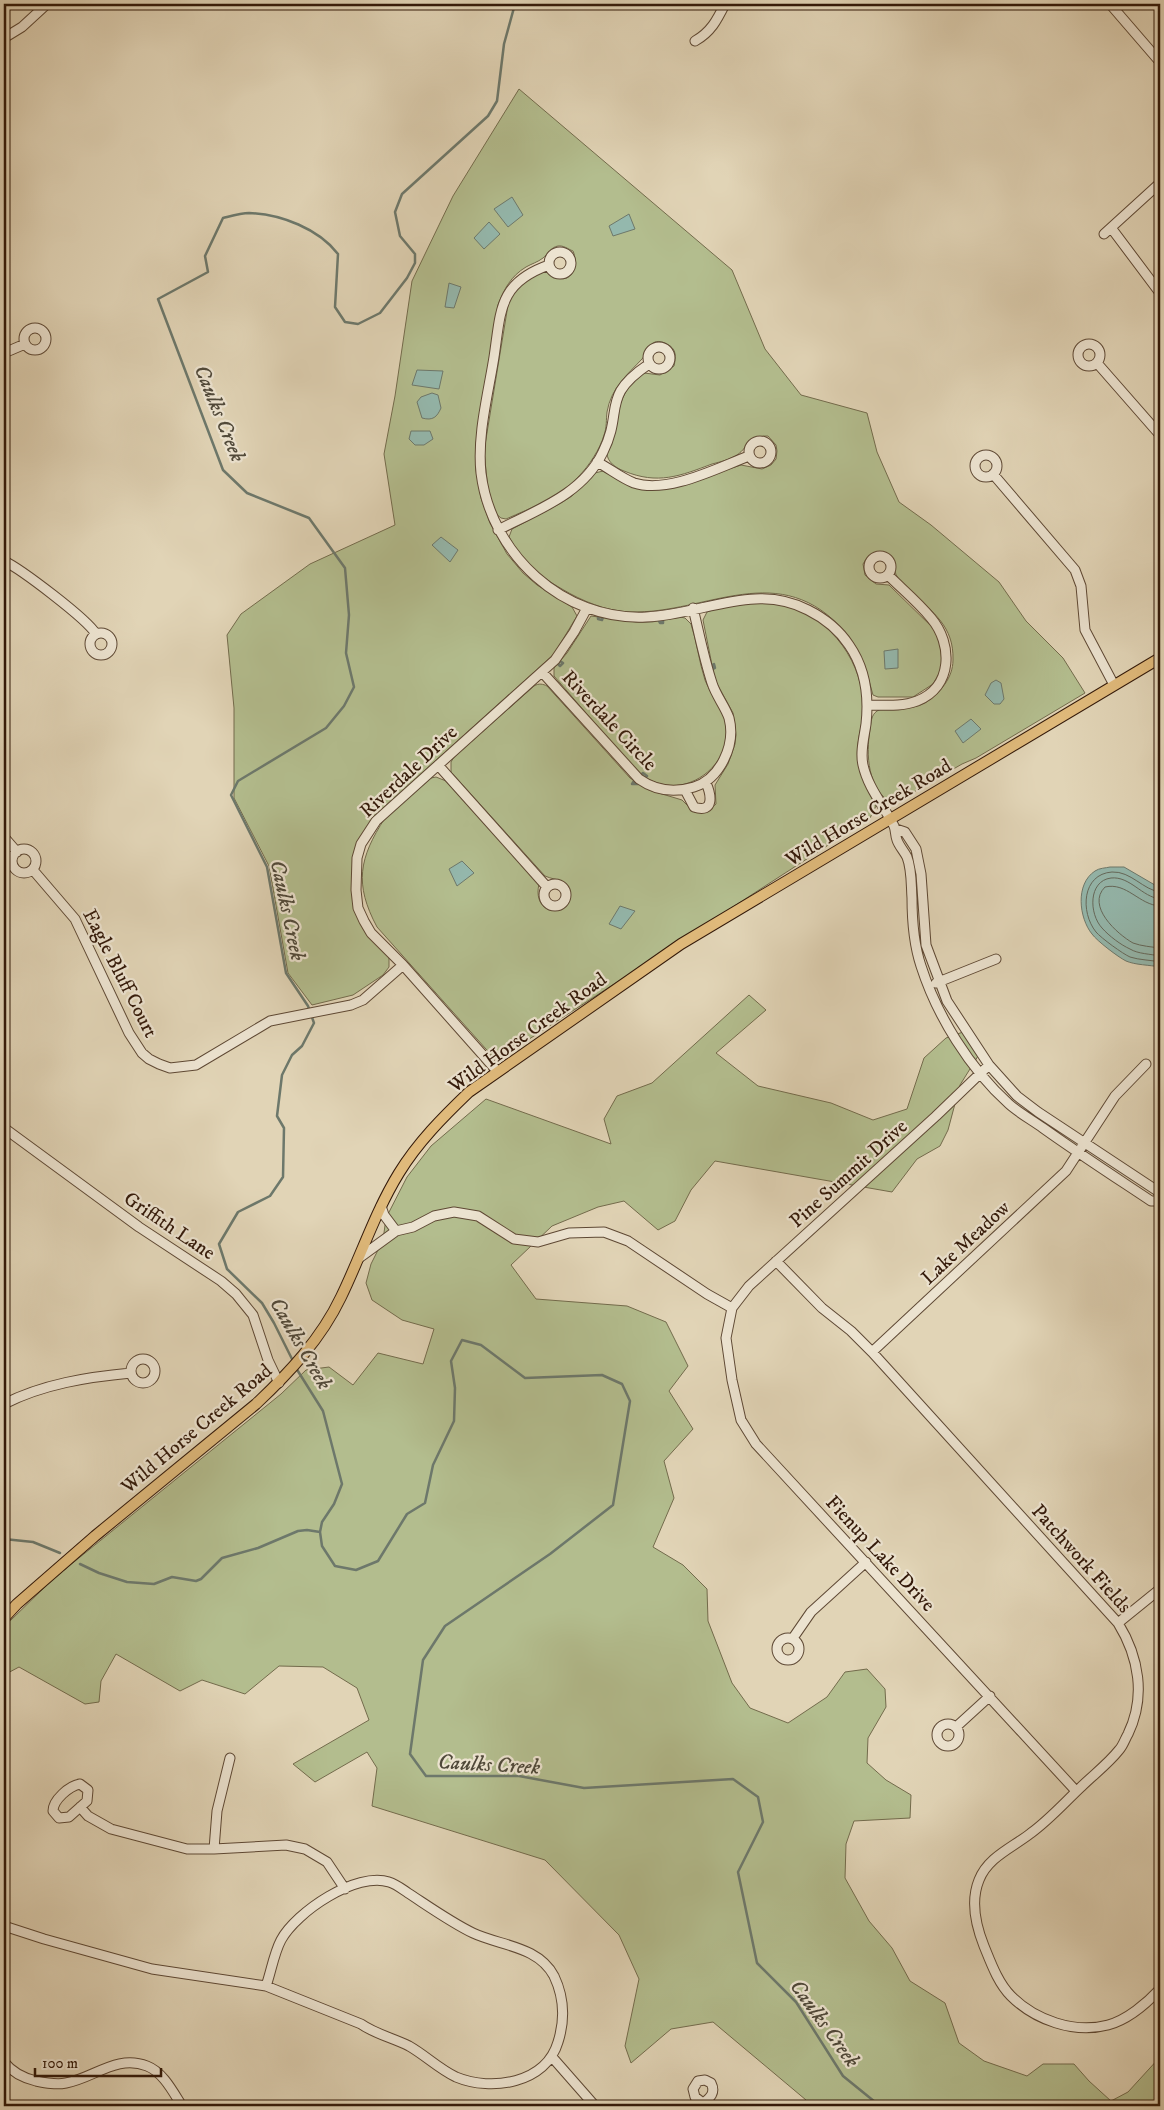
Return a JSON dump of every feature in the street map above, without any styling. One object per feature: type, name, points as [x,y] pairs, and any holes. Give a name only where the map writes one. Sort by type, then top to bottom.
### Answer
[{"type":"main road","name":"Wild Horse Creek Road","points":[[4,1618],[51,1574],[256,1404],[282,1379],[310,1346],[340,1299],[381,1206],[399,1173],[420,1142],[469,1092],[681,944],[1160,658]]},
{"type":"street","points":[[4,38],[22,26],[47,4]]},
{"type":"street","points":[[695,41],[714,25],[725,4]]},
{"type":"street","points":[[1110,4],[1160,62]]},
{"type":"street","points":[[1160,183],[1108,232],[1160,293]]},
{"type":"street","points":[[549,265],[523,277],[510,290],[502,306],[480,446],[484,494],[498,530],[521,563],[535,577],[550,589],[587,608],[614,615],[647,617],[750,598],[771,598],[802,607],[817,615],[841,635],[851,648],[863,676],[868,706],[862,760],[864,769],[876,796],[896,829],[896,839],[908,858],[911,880],[912,917],[919,962],[939,1011],[980,1074],[1010,1104],[1078,1153],[1152,1200],[1160,1199],[1158,1192],[1017,1096],[989,1065],[947,1001],[926,945],[921,874],[916,849],[906,832],[896,829]]},
{"type":"street","points":[[4,353],[25,344]]},
{"type":"street","points":[[1097,363],[1160,435]]},
{"type":"street","points":[[498,530],[558,500],[584,480],[603,452],[608,439],[615,401],[619,392],[631,378],[650,364]]},
{"type":"street","points":[[597,462],[632,482],[654,486],[676,483],[749,456]]},
{"type":"street","points":[[993,474],[1075,570],[1081,586],[1085,630],[1114,685]]},
{"type":"street","points":[[4,561],[79,615],[96,634]]},
{"type":"street","points":[[868,706],[911,703],[928,695],[942,680],[947,661],[944,641],[931,618],[888,575]]},
{"type":"street","name":"Riverdale Drive","points":[[497,1071],[403,965],[371,933],[361,915],[356,890],[357,858],[361,844],[376,821],[555,660],[574,632],[587,608]]},
{"type":"street","points":[[685,790],[694,807],[703,808],[710,803],[711,799],[706,783],[715,774],[726,755],[730,725],[728,716],[712,685],[694,608]]},
{"type":"street","name":"Riverdale Circle","points":[[542,672],[639,779],[660,790],[685,790],[706,783]]},
{"type":"street","points":[[438,765],[547,887]]},
{"type":"street","name":"Eagle Bluff Court","points":[[4,837],[17,852],[27,849],[33,853],[36,864],[33,870],[76,918],[128,1033],[149,1060],[170,1068],[196,1065],[270,1021],[351,1005],[362,1000],[403,965]]},
{"type":"street","points":[[17,852],[12,862],[15,869],[22,873],[33,870]]},
{"type":"street","points":[[928,986],[996,958]]},
{"type":"street","name":"Lake Meadow","points":[[872,1352],[1066,1171],[1115,1096],[1146,1064]]},
{"type":"street","name":"Pine Summit Drive","points":[[732,1308],[748,1286],[989,1065]]},
{"type":"street","name":"Griffith Lane","points":[[4,1128],[132,1222],[221,1281],[236,1294],[253,1315],[268,1360],[282,1379]]},
{"type":"street","points":[[381,1206],[384,1215],[396,1231]]},
{"type":"street","points":[[359,1258],[396,1231],[413,1227],[434,1216],[454,1212],[478,1216],[514,1239],[538,1242],[569,1233],[604,1232],[628,1241],[707,1294],[732,1308]]},
{"type":"street","name":"Patchwork Fields","points":[[776,1261],[822,1308],[851,1331],[872,1352],[1118,1623],[1128,1640],[1138,1670],[1139,1698],[1132,1725],[1119,1750],[1032,1833],[993,1859],[979,1880],[974,1904],[978,1930],[994,1971],[1010,1996],[1032,2012],[1056,2024],[1080,2028],[1108,2025],[1132,2013],[1160,1989]]},
{"type":"street","name":"Fienup Lake Drive","points":[[732,1308],[726,1338],[732,1380],[741,1420],[756,1444],[990,1696],[1076,1792]]},
{"type":"street","points":[[4,1404],[15,1398],[73,1380],[131,1373]]},
{"type":"street","points":[[793,1638],[812,1612],[866,1562]]},
{"type":"street","points":[[1118,1623],[1160,1589]]},
{"type":"street","points":[[956,1727],[990,1696]]},
{"type":"street","points":[[214,1849],[217,1811],[230,1758]]},
{"type":"street","points":[[80,1807],[88,1816],[111,1829],[187,1849],[286,1845],[305,1849],[327,1862],[345,1889]]},
{"type":"street","points":[[4,1926],[152,1969],[266,1986],[400,2042],[457,2077],[495,2084],[530,2077],[552,2057],[563,2023],[563,2009],[554,1977],[548,1967],[532,1954],[471,1932],[388,1881],[361,1882],[304,1912],[281,1940],[266,1986]]},
{"type":"street","points":[[552,2057],[595,2106]]},
{"type":"street","points":[[4,2062],[9,2068],[25,2078],[47,2084],[67,2083],[107,2066],[133,2063],[148,2066],[164,2078],[182,2106]]},
{"type":"green space","points":[[519,89],[732,270],[765,349],[801,395],[867,413],[877,452],[899,502],[931,525],[999,582],[1026,621],[1063,658],[1085,693],[976,758],[962,764],[893,804],[884,798],[878,790],[870,771],[868,750],[872,717],[882,708],[913,707],[925,703],[936,695],[945,684],[951,673],[953,660],[950,638],[946,629],[941,621],[899,580],[888,554],[876,553],[870,555],[863,564],[865,575],[876,584],[889,585],[933,628],[944,650],[943,667],[933,684],[913,697],[878,697],[873,695],[862,659],[846,633],[821,610],[795,598],[769,593],[742,594],[659,610],[630,612],[594,605],[578,598],[539,573],[519,553],[509,537],[512,529],[572,496],[595,473],[603,471],[627,482],[644,487],[662,489],[741,465],[762,469],[771,465],[776,459],[777,451],[776,445],[768,436],[761,436],[749,442],[741,452],[732,458],[679,475],[658,478],[636,475],[621,470],[613,464],[607,453],[619,408],[626,392],[637,378],[644,373],[660,375],[674,366],[675,356],[673,348],[667,344],[657,342],[650,346],[642,359],[625,376],[616,389],[609,403],[606,429],[600,446],[578,477],[554,496],[506,519],[501,518],[495,513],[488,490],[484,451],[508,305],[520,284],[529,276],[545,272],[563,279],[571,275],[575,266],[573,251],[558,246],[516,274],[506,288],[498,305],[476,444],[476,470],[481,498],[490,523],[507,554],[523,573],[537,585],[572,607],[577,616],[554,654],[373,817],[357,846],[352,891],[389,958],[389,967],[383,975],[353,995],[312,1005],[288,973],[269,866],[234,798],[234,708],[227,635],[241,614],[310,564],[395,525],[384,454],[395,396],[412,281],[453,196]]},
{"type":"green space","points":[[757,602],[787,606],[803,612],[818,621],[842,645],[851,660],[858,676],[862,693],[863,714],[858,744],[860,769],[876,806],[870,818],[500,1058],[494,1058],[377,927],[365,897],[363,884],[365,859],[376,832],[385,818],[431,778],[436,777],[446,781],[539,884],[538,895],[541,903],[546,908],[560,910],[569,901],[570,892],[567,886],[560,881],[545,876],[451,772],[451,762],[454,757],[534,686],[542,684],[547,686],[630,778],[649,790],[682,800],[694,812],[708,811],[716,804],[715,785],[728,764],[736,735],[733,713],[715,680],[703,620],[707,612],[721,607]]},
{"type":"green space","points":[[591,616],[636,622],[652,622],[680,617],[685,618],[691,624],[705,680],[718,703],[727,727],[725,747],[721,756],[715,765],[700,778],[677,786],[670,786],[656,783],[637,772],[554,676],[554,668],[567,653]]},
{"type":"green space","points":[[749,995],[766,1010],[716,1053],[758,1086],[831,1103],[873,1120],[907,1109],[924,1058],[946,1038],[963,1032],[983,1048],[960,1085],[948,1130],[940,1146],[917,1159],[892,1192],[715,1161],[691,1190],[675,1221],[658,1230],[624,1201],[598,1207],[552,1226],[511,1265],[536,1299],[627,1306],[666,1322],[688,1366],[669,1391],[693,1429],[664,1461],[674,1498],[653,1547],[683,1565],[707,1589],[708,1621],[732,1683],[750,1708],[788,1723],[827,1697],[845,1672],[867,1669],[885,1689],[886,1707],[868,1738],[867,1763],[886,1780],[911,1795],[910,1818],[854,1821],[846,1844],[845,1878],[869,1921],[892,1948],[910,1981],[945,2003],[959,2043],[984,2061],[1027,2076],[1043,2064],[1074,2064],[1111,2101],[1128,2092],[1160,2057],[1160,2106],[810,2106],[806,2100],[713,2022],[671,2029],[631,2063],[625,2046],[639,1979],[619,1935],[545,1860],[372,1806],[377,1768],[367,1752],[315,1782],[293,1764],[369,1720],[357,1688],[323,1667],[279,1666],[245,1694],[202,1680],[180,1691],[116,1654],[101,1681],[99,1702],[85,1704],[19,1667],[4,1675],[4,1628],[9,1622],[53,1579],[281,1394],[306,1370],[329,1367],[353,1385],[378,1353],[423,1364],[434,1329],[402,1320],[372,1300],[366,1283],[371,1264],[383,1240],[386,1218],[407,1177],[431,1146],[486,1099],[611,1144],[604,1119],[617,1096],[652,1083]]},
{"type":"water","points":[[512,197],[523,215],[508,227],[494,209]]},
{"type":"water","points":[[629,214],[635,229],[613,236],[609,226]]},
{"type":"water","points":[[489,222],[500,234],[484,249],[474,238]]},
{"type":"water","points":[[449,283],[461,287],[454,308],[445,307]]},
{"type":"water","points":[[417,370],[443,371],[439,389],[412,385]]},
{"type":"water","points":[[432,393],[438,395],[441,408],[434,418],[422,418],[417,402],[421,397]]},
{"type":"water","points":[[411,431],[430,431],[433,439],[424,445],[415,445],[409,439]]},
{"type":"water","points":[[441,537],[458,550],[450,562],[432,545]]},
{"type":"water","points":[[898,649],[898,668],[885,669],[884,651]]},
{"type":"water","points":[[996,680],[1001,683],[1004,699],[1000,704],[994,704],[985,695],[991,683]]},
{"type":"water","points":[[971,719],[981,729],[963,743],[955,731]]},
{"type":"water","points":[[462,861],[474,873],[457,886],[449,869]]},
{"type":"water","points":[[1110,867],[1124,867],[1160,888],[1160,967],[1126,961],[1113,953],[1092,934],[1084,919],[1081,901],[1084,884],[1095,871]]},
{"type":"water","points":[[620,906],[635,911],[621,929],[609,924]]},
{"type":"waterway","name":"Caulks Creek","points":[[294,1363],[262,1303],[227,1269],[219,1244],[238,1212],[270,1196],[283,1177],[284,1128],[277,1116],[282,1075],[292,1055],[302,1046],[314,1023],[308,1006],[286,973],[267,867],[231,795],[238,781],[326,728],[344,706],[354,687],[346,653],[349,615],[345,568],[309,518],[247,493],[223,470],[158,299],[208,272],[205,256],[223,218],[249,213],[274,216],[298,224],[321,237],[338,254],[335,307],[345,322],[358,324],[380,313],[407,278],[415,263],[415,254],[400,236],[395,212],[402,194],[488,116],[497,101],[504,44],[515,4]]},
{"type":"waterway","points":[[598,616],[603,617],[602,620],[598,619],[598,616]]},
{"type":"waterway","points":[[659,621],[663,621],[663,623],[660,623],[659,621]]},
{"type":"waterway","points":[[560,661],[563,663],[560,666],[558,664],[560,661]]},
{"type":"waterway","points":[[714,664],[715,668],[713,669],[712,665],[714,664]]},
{"type":"waterway","points":[[643,773],[647,776],[645,778],[641,775],[643,773]]},
{"type":"waterway","points":[[634,781],[638,784],[632,784],[634,781]]},
{"type":"waterway","name":"Caulks Creek","points":[[296,1368],[323,1411],[342,1484],[334,1504],[322,1522],[320,1532],[322,1546],[335,1566],[356,1570],[378,1561],[407,1514],[425,1503],[433,1465],[454,1421],[455,1388],[451,1361],[462,1340],[481,1345],[525,1378],[602,1375],[622,1384],[630,1401],[613,1505],[550,1554],[445,1626],[423,1660],[410,1754],[426,1776],[519,1776],[584,1788],[733,1779],[758,1797],[763,1822],[738,1872],[757,1963],[796,2002],[843,2076],[880,2106]]},
{"type":"waterway","points":[[80,1564],[99,1573],[127,1582],[154,1584],[172,1577],[196,1581],[201,1579],[222,1558],[258,1548],[298,1531],[320,1532]]},
{"type":"waterway","points":[[4,1539],[33,1542],[60,1553]]}]
